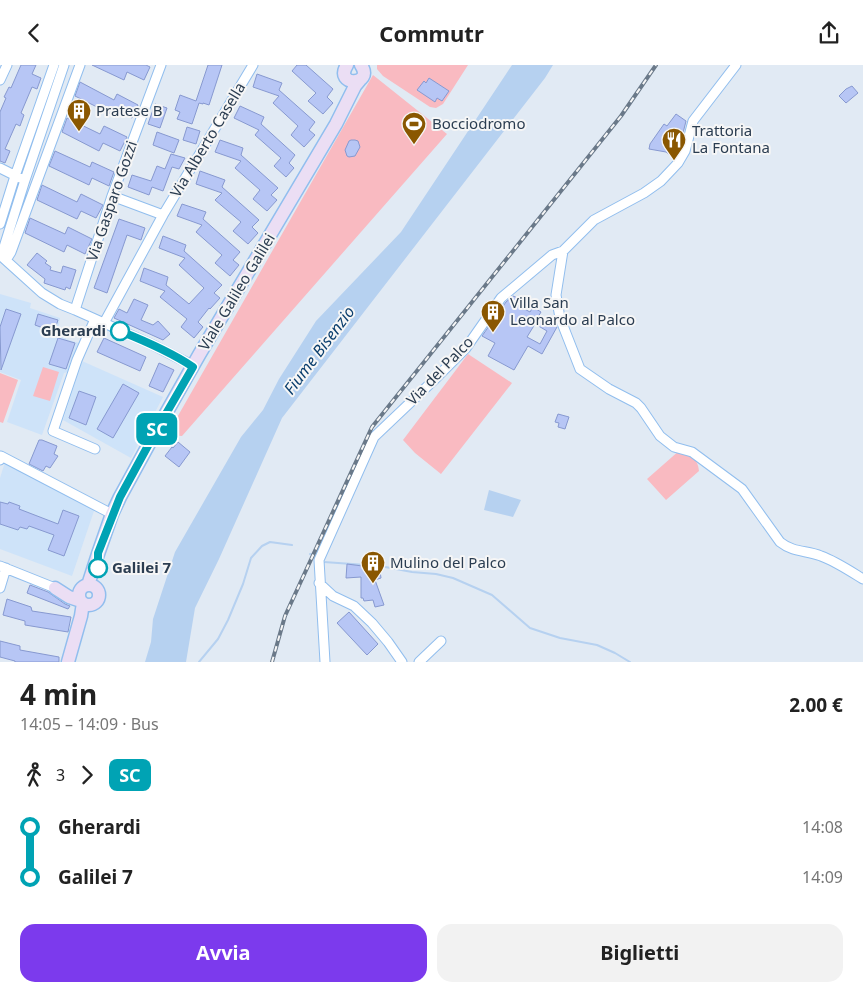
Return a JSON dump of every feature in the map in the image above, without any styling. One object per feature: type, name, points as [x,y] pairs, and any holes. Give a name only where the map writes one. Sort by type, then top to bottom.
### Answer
[{"type":"main road","name":"Viale Galileo Galilei","points":[[68,662],[98,553],[120,497],[193,367],[342,113],[348,72],[363,75],[362,65]]},
{"type":"main road","points":[[55,588],[69,597],[87,596]]},
{"type":"street","points":[[0,80],[7,65]]},
{"type":"street","points":[[0,223],[54,65]]},
{"type":"street","points":[[2,256],[25,179],[64,65]]},
{"type":"street","points":[[2,256],[11,252],[80,65]]},
{"type":"street","name":"Via Gasparo Gozzi","points":[[75,309],[112,196],[161,65]]},
{"type":"street","name":"Via Alberto Casella","points":[[104,323],[163,215],[253,65]]},
{"type":"street","name":"Via del Palco","points":[[325,662],[319,560],[374,437],[466,348],[501,298],[552,255],[563,251],[594,220],[644,193],[661,181],[678,163],[685,151],[693,121],[736,65]]},
{"type":"street","points":[[0,168],[25,179]]},
{"type":"street","name":"Via Alberto Casella","points":[[112,196],[163,215]]},
{"type":"street","points":[[563,251],[556,295],[560,319],[580,369],[609,389],[636,403],[660,436],[674,447],[692,452],[742,489],[780,542],[796,550],[821,555],[863,579]]},
{"type":"street","points":[[2,256],[42,293],[60,304],[153,345],[193,367]]},
{"type":"street","points":[[94,449],[53,431],[77,360],[95,319]]},
{"type":"street","points":[[0,460],[1,456],[112,514]]},
{"type":"street","points":[[0,588],[3,567],[55,588]]},
{"type":"street","points":[[319,583],[333,597],[354,606],[372,623],[388,641],[402,662]]},
{"type":"street","points":[[321,598],[333,597]]},
{"type":"street","points":[[419,662],[441,641]]},
{"type":"shaded area","points":[[377,65],[468,65],[443,104],[436,108],[430,107],[383,76],[377,69]]},
{"type":"shaded area","points":[[373,75],[447,134],[182,436],[167,435]]},
{"type":"shaded area","points":[[0,294],[31,303],[30,308],[60,318],[58,331],[66,335],[66,339],[79,343],[68,372],[64,373],[42,435],[7,422],[21,380],[0,372]]},
{"type":"shaded area","points":[[468,354],[512,383],[441,474],[415,453],[403,440]]},
{"type":"shaded area","points":[[82,361],[163,397],[131,458],[63,420]]},
{"type":"shaded area","points":[[43,367],[59,372],[50,401],[33,396]]},
{"type":"shaded area","points":[[0,373],[18,380],[3,423],[0,422]]},
{"type":"shaded area","points":[[680,450],[693,457],[699,471],[666,500],[647,479]]},
{"type":"shaded area","points":[[5,462],[95,508],[72,576],[0,549],[0,478]]},
{"type":"water","name":"Fiume Bisenzio","points":[[512,65],[553,65],[545,78],[282,418],[195,608],[186,662],[145,662],[151,642],[153,619],[175,552],[241,437],[263,410],[279,379],[316,321],[401,232]]},
{"type":"water","points":[[489,490],[521,500],[513,517],[484,510]]},
{"type":"building","points":[[21,65],[36,65],[32,74],[41,78],[37,89],[32,87],[21,113],[24,115],[20,126],[16,124],[5,149],[10,151],[5,163],[0,161],[0,112],[6,98],[4,97],[9,87],[11,88]]},
{"type":"building","points":[[92,65],[146,65],[150,67],[144,80],[127,72],[124,80]]},
{"type":"building","points":[[208,65],[222,65],[209,105],[199,103],[192,124],[177,119],[180,112],[175,110],[180,95],[196,101]]},
{"type":"building","points":[[297,65],[306,65],[333,89],[327,97],[333,103],[323,114],[308,101],[316,93],[292,71]]},
{"type":"building","points":[[257,74],[282,83],[279,90],[315,122],[309,130],[315,135],[304,147],[291,135],[298,126],[273,103],[279,96],[253,87]]},
{"type":"building","points":[[429,78],[449,91],[442,101],[437,98],[435,102],[417,90]]},
{"type":"building","points":[[80,82],[114,100],[117,94],[138,105],[132,118],[116,110],[113,115],[75,96]]},
{"type":"building","points":[[852,86],[858,93],[846,103],[839,96]]},
{"type":"building","points":[[155,104],[167,108],[160,128],[148,124]]},
{"type":"building","points":[[240,106],[264,117],[261,124],[295,155],[289,163],[294,168],[286,177],[274,166],[281,158],[255,135],[259,130],[234,118]]},
{"type":"building","points":[[676,114],[686,121],[679,149],[674,158],[666,152],[649,149],[650,144],[664,124],[667,126]]},
{"type":"building","name":"Pratese B","points":[[67,118],[100,134],[104,126],[127,137],[120,151],[103,143],[99,151],[62,132]]},
{"type":"building","points":[[187,127],[200,131],[196,144],[183,140]]},
{"type":"building","points":[[157,132],[179,140],[174,153],[153,145]]},
{"type":"building","points":[[220,140],[243,148],[241,155],[278,188],[271,195],[277,200],[267,211],[253,199],[260,190],[235,168],[241,161],[215,152]]},
{"type":"building","points":[[351,140],[358,141],[360,147],[355,156],[349,157],[345,150]]},
{"type":"building","points":[[55,151],[90,167],[92,162],[114,172],[109,186],[92,178],[89,185],[49,166]]},
{"type":"building","points":[[171,154],[185,158],[179,169],[172,167],[163,191],[152,187],[149,195],[128,187],[132,175],[151,181],[157,166],[165,169]]},
{"type":"building","points":[[200,171],[225,180],[222,187],[259,220],[252,227],[258,233],[248,244],[233,231],[241,222],[215,200],[222,193],[196,184]]},
{"type":"building","points":[[42,185],[77,202],[81,194],[103,205],[96,218],[81,211],[77,219],[37,200]]},
{"type":"building","points":[[182,204],[206,212],[203,219],[240,252],[233,260],[239,265],[230,276],[215,263],[222,255],[196,232],[202,225],[177,216]]},
{"type":"building","points":[[30,218],[65,234],[68,227],[92,239],[85,254],[67,245],[64,252],[25,233]]},
{"type":"building","points":[[119,219],[145,228],[141,240],[127,235],[107,293],[94,288]]},
{"type":"building","points":[[163,236],[186,245],[184,251],[222,285],[214,293],[220,298],[198,322],[203,327],[194,338],[181,327],[187,319],[160,297],[165,291],[140,281],[144,268],[168,277],[166,285],[189,304],[204,288],[179,265],[185,258],[159,248]]},
{"type":"building","points":[[37,253],[47,261],[45,263],[51,267],[50,270],[61,273],[63,266],[76,270],[70,289],[66,287],[65,290],[44,283],[45,279],[27,265]]},
{"type":"building","name":"Villa San Leonardo al Palco","points":[[513,296],[520,299],[517,305],[530,312],[533,307],[541,312],[538,317],[557,327],[542,354],[528,346],[514,370],[488,356],[495,343],[482,336],[506,302]],"holes":[[[535,324],[547,331],[540,344],[527,337]]]},
{"type":"building","points":[[134,299],[148,305],[141,320],[153,325],[158,321],[170,334],[163,340],[114,318],[119,309],[127,313]]},
{"type":"building","points":[[6,309],[21,314],[1,370],[0,327]]},
{"type":"building","points":[[38,314],[58,320],[54,332],[35,325]]},
{"type":"building","points":[[58,338],[75,343],[66,369],[49,364]]},
{"type":"building","points":[[104,338],[146,357],[140,371],[97,352]]},
{"type":"building","points":[[159,363],[174,370],[163,392],[149,386]]},
{"type":"building","points":[[123,384],[139,393],[113,438],[97,429]]},
{"type":"building","points":[[79,391],[96,397],[86,425],[69,418]]},
{"type":"building","points":[[558,414],[569,417],[565,429],[558,427],[559,423],[555,422]]},
{"type":"building","points":[[39,440],[57,446],[54,454],[58,456],[50,468],[46,466],[43,471],[29,464]]},
{"type":"building","points":[[178,442],[190,452],[179,467],[165,456]]},
{"type":"building","points":[[0,502],[8,504],[9,502],[20,506],[19,509],[58,524],[63,510],[79,516],[64,556],[48,550],[54,535],[29,526],[27,529],[20,527],[18,530],[0,524]]},
{"type":"building","name":"Mulino del Palco","points":[[347,564],[370,567],[369,574],[380,571],[381,578],[375,580],[384,605],[375,607],[373,600],[364,601],[361,598],[361,577],[346,578]]},
{"type":"building","points":[[30,585],[48,592],[70,606],[68,609],[27,593]]},
{"type":"building","points":[[7,599],[31,607],[32,611],[71,617],[68,632],[25,625],[25,621],[3,615]]},
{"type":"building","points":[[349,612],[378,644],[367,655],[337,623]]},
{"type":"building","points":[[0,641],[20,646],[20,650],[59,657],[59,662],[15,662],[0,657]]},
{"type":"waterway","points":[[199,662],[218,639],[228,620],[243,584],[251,558],[262,546],[270,542],[292,545]]},
{"type":"waterway","points":[[324,562],[380,566],[453,578],[492,595],[530,628],[560,638],[597,645],[630,662]]},
{"type":"railway","points":[[272,662],[285,616],[372,427],[621,116],[656,65]]},
{"type":"bus line","name":"SC","points":[[98,568],[98,553],[120,497],[193,367],[153,345],[120,331]]},
{"type":"place","name":"Pratese B","points":[[79,132]]},
{"type":"place","name":"Bocciodromo","points":[[414,145]]},
{"type":"place","name":"Trattoria La Fontana","points":[[674,161]]},
{"type":"place","name":"Gherardi","points":[[120,331]]},
{"type":"place","name":"Villa San Leonardo al Palco","points":[[493,333]]},
{"type":"place","name":"Galilei 7","points":[[98,568]]},
{"type":"place","name":"Mulino del Palco","points":[[373,584]]}]
